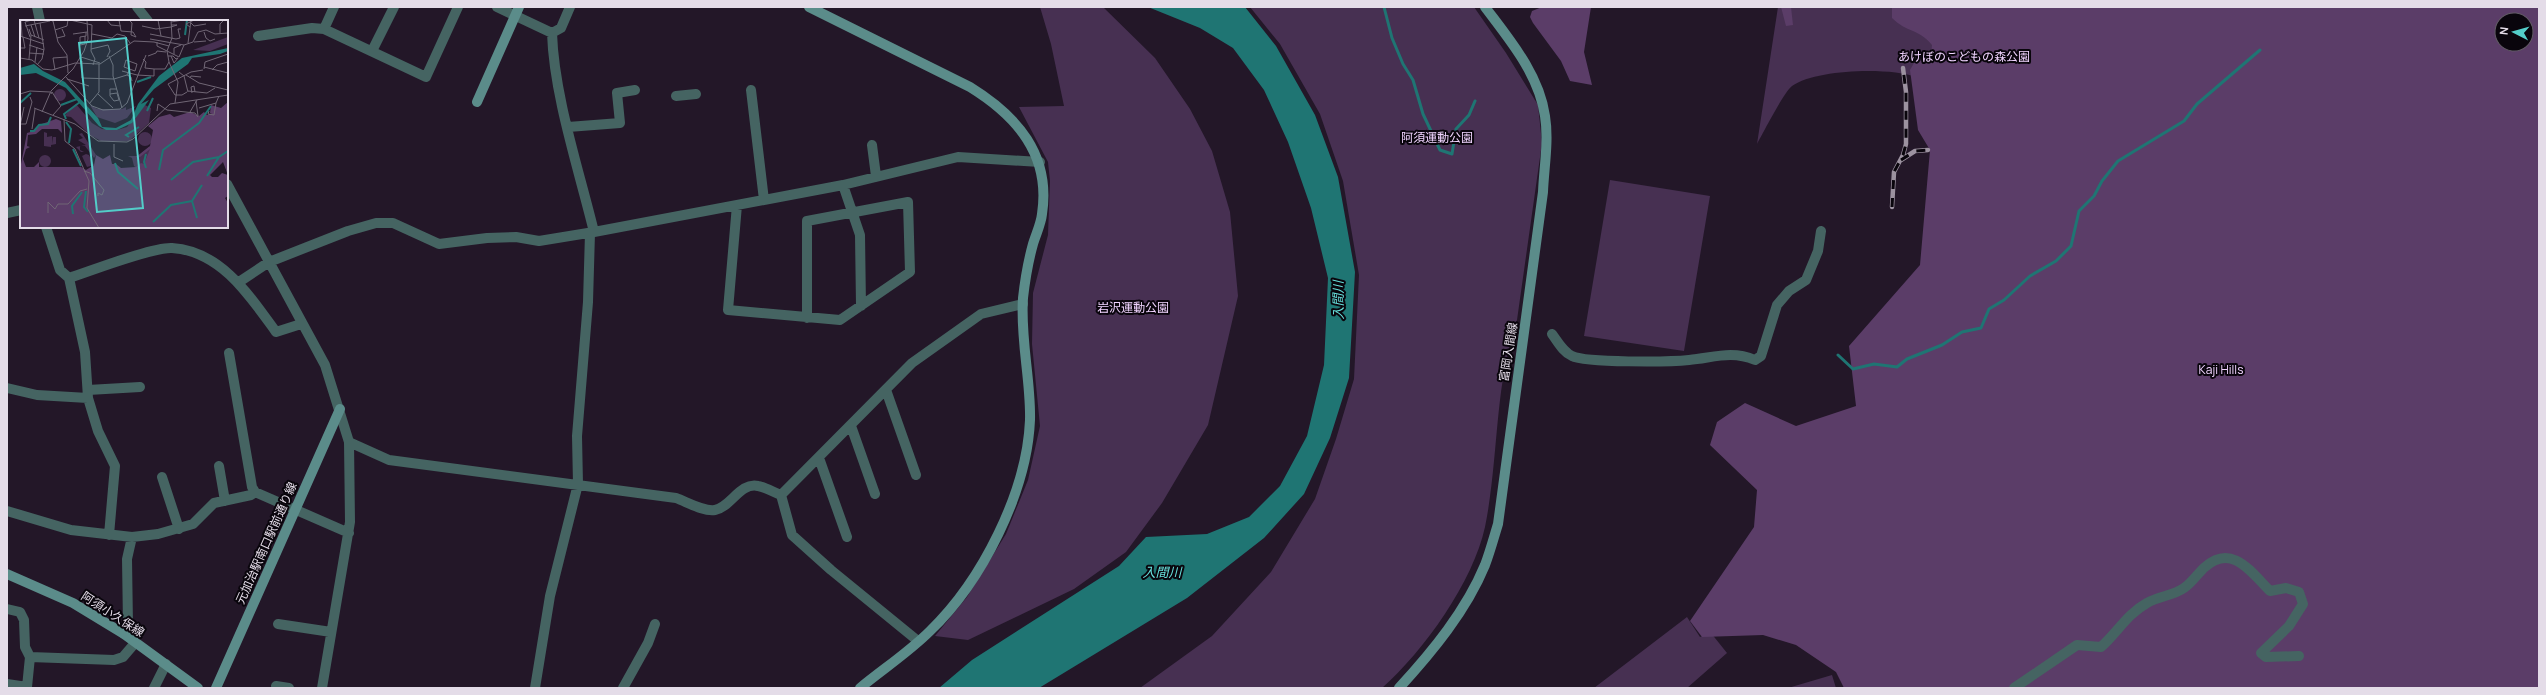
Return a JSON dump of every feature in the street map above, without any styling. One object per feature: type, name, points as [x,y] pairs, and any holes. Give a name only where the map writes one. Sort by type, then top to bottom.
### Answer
[{"type":"street","points":[[37,7],[40,20]]},
{"type":"street","points":[[137,7],[147,20]]},
{"type":"street","points":[[324,29],[334,7]]},
{"type":"street","points":[[372,51],[394,7]]},
{"type":"street","points":[[258,36],[312,28],[324,29],[426,77],[458,7]]},
{"type":"street","points":[[498,7],[517,11],[552,33]]},
{"type":"street","points":[[552,33],[561,28],[570,7]]},
{"type":"street","points":[[809,7],[970,87],[992,100],[1009,116],[1029,140],[1040,162],[1045,190],[1042,216],[1026,271],[1023,304],[1030,421],[1018,486],[990,550],[953,606],[918,641],[860,688]]},
{"type":"street","name":"富岡入間線","points":[[1399,688],[1426,659],[1475,586],[1485,566],[1498,524],[1543,192],[1546,145],[1545,115],[1536,88],[1514,46],[1485,7]]},
{"type":"street","points":[[477,102],[517,11]]},
{"type":"street","points":[[535,688],[550,596],[578,484],[577,436],[592,233],[553,56],[552,33]]},
{"type":"street","points":[[568,127],[620,123],[617,93],[635,90]]},
{"type":"street","points":[[751,90],[764,200]]},
{"type":"street","points":[[676,96],[696,94]]},
{"type":"street","points":[[872,145],[876,176]]},
{"type":"street","points":[[239,282],[269,262],[348,231],[376,223],[393,223],[439,244],[487,238],[516,237],[539,240],[592,233],[843,185],[958,157],[1040,162]]},
{"type":"street","points":[[843,185],[860,235],[861,306]]},
{"type":"street","points":[[228,186],[301,324],[325,364],[349,442],[351,478],[349,533],[322,688]]},
{"type":"street","points":[[738,205],[728,310],[807,318],[840,320],[910,272],[908,202],[807,221],[807,318]]},
{"type":"street","points":[[7,213],[20,210]]},
{"type":"street","points":[[46,228],[60,270],[69,278],[85,352],[88,394],[98,431],[115,466],[109,535]]},
{"type":"street","points":[[1552,334],[1566,352],[1582,359],[1689,360],[1723,354],[1742,355],[1755,360],[1761,356],[1782,297],[1806,280],[1818,251],[1821,231]]},
{"type":"street","points":[[69,278],[171,248],[193,253],[219,266],[239,282],[276,332],[301,324]]},
{"type":"street","points":[[781,495],[912,363],[981,314],[1023,304]]},
{"type":"street","points":[[229,353],[252,487],[255,492],[349,533]]},
{"type":"street","points":[[7,388],[37,395],[88,394],[140,387]]},
{"type":"street","points":[[886,390],[916,475]]},
{"type":"street","name":"元加治駅南口駅前通り線","points":[[216,688],[340,410]]},
{"type":"street","points":[[851,426],[875,494]]},
{"type":"street","points":[[349,442],[389,460],[676,498],[706,509],[715,510],[726,504],[746,487],[757,485],[781,495]]},
{"type":"street","points":[[819,458],[847,537]]},
{"type":"street","points":[[219,466],[225,501]]},
{"type":"street","points":[[162,477],[179,529]]},
{"type":"street","points":[[7,511],[71,530],[132,537],[179,529],[193,524],[214,503],[251,495],[255,492]]},
{"type":"street","points":[[781,495],[792,535],[831,570],[918,641]]},
{"type":"street","points":[[124,634],[128,625],[126,559],[132,537]]},
{"type":"street","points":[[2014,688],[2077,646],[2101,647],[2134,611],[2148,602],[2183,589],[2205,567],[2221,557],[2232,558],[2243,564],[2270,591],[2286,588],[2299,592],[2303,604],[2289,626],[2260,652],[2266,657],[2299,656]]},
{"type":"street","name":"阿須小久保線","points":[[7,574],[73,603],[124,634],[198,688]]},
{"type":"street","points":[[7,609],[20,612],[24,620],[24,648],[30,657],[27,687],[7,684]]},
{"type":"street","points":[[278,624],[331,632]]},
{"type":"street","points":[[623,688],[648,643],[655,624]]},
{"type":"street","points":[[30,657],[114,660],[123,657],[135,643]]},
{"type":"street","points":[[154,688],[166,664]]},
{"type":"street","points":[[276,686],[289,688]]},
{"type":"green space","name":"岩沢運動公園","points":[[1040,7],[1103,7],[1155,58],[1190,109],[1212,151],[1230,212],[1238,296],[1208,425],[1162,503],[1126,552],[1074,589],[968,640],[935,636],[967,597],[1006,534],[1028,480],[1040,426],[1032,344],[1033,293],[1048,235],[1050,181],[1048,162],[1019,107],[1064,106],[1051,44]]},
{"type":"green space","name":"阿須運動公園","points":[[1250,7],[1474,7],[1506,53],[1538,105],[1542,143],[1517,320],[1504,371],[1500,397],[1493,475],[1485,527],[1479,548],[1470,570],[1445,614],[1414,655],[1382,688],[1140,688],[1212,636],[1271,572],[1315,499],[1336,439],[1354,379],[1359,275],[1343,181],[1320,114],[1280,44]]},
{"type":"green space","points":[[1542,7],[1591,7],[1584,52],[1592,85],[1570,81],[1561,61],[1530,17],[1532,11]]},
{"type":"green space","name":"あけぼのこどもの森公園","points":[[1778,7],[2016,7],[1917,77],[1889,72],[1853,71],[1818,76],[1803,80],[1788,90],[1757,144]]},
{"type":"green space","points":[[1781,7],[1791,7],[1793,25],[1786,26]]},
{"type":"green space","name":"Kaji Hills","points":[[1892,7],[2539,7],[2539,688],[1844,688],[1836,672],[1796,645],[1763,635],[1702,637],[1690,621],[1754,527],[1757,490],[1710,445],[1717,422],[1745,403],[1796,426],[1856,406],[1849,346],[1920,265],[1930,150],[1918,130],[1910,70],[1914,63],[1931,57],[1932,45],[1922,36],[1897,23],[1892,18]]},
{"type":"green space","points":[[1610,180],[1710,196],[1684,351],[1584,336]]},
{"type":"green space","points":[[1687,617],[1700,637],[1711,633],[1727,653],[1687,688],[1594,688]]},
{"type":"green space","points":[[1832,675],[1836,688],[1788,688]]},
{"type":"water","name":"入間川","points":[[1148,7],[1245,7],[1276,46],[1315,115],[1338,177],[1355,272],[1349,378],[1330,438],[1304,494],[1264,538],[1187,598],[1039,688],[939,688],[972,660],[1119,566],[1146,537],[1207,534],[1249,517],[1280,486],[1307,436],[1324,365],[1328,278],[1311,208],[1288,142],[1264,90],[1233,48],[1200,28]]},
{"type":"waterway","points":[[1384,7],[1392,38],[1403,64],[1413,80],[1423,114],[1440,150],[1452,154],[1456,129],[1469,115],[1475,101]]},
{"type":"waterway","points":[[1838,355],[1853,369],[1874,364],[1897,367],[1907,359],[1942,345],[1962,332],[1981,328],[1989,309],[2004,300],[2030,276],[2056,261],[2071,246],[2079,211],[2094,196],[2102,181],[2118,161],[2184,121],[2197,104],[2260,50]]},
{"type":"railway","points":[[1892,207],[1894,172],[1903,155],[1906,144],[1906,92],[1903,68]]},
{"type":"railway","points":[[1901,160],[1915,151],[1928,150]]}]
